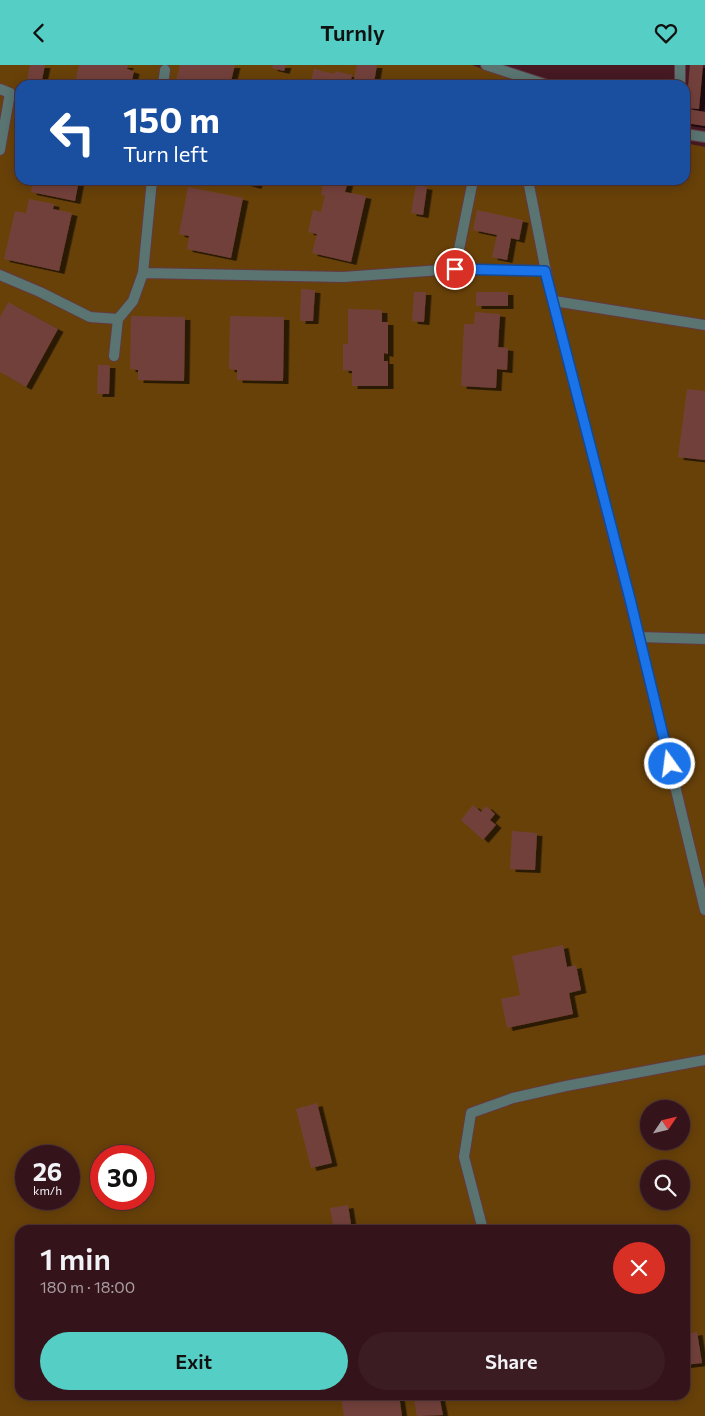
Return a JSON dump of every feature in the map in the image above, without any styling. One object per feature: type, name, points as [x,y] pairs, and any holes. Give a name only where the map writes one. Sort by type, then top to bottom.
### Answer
[{"type":"street","points":[[486,65],[532,80]]},
{"type":"street","points":[[680,65],[680,80]]},
{"type":"street","points":[[164,80],[165,70]]},
{"type":"street","points":[[0,89],[15,94],[0,150]]},
{"type":"street","points":[[690,134],[705,137]]},
{"type":"street","points":[[114,355],[118,319],[133,301],[143,273],[152,185]]},
{"type":"street","points":[[455,269],[472,185]]},
{"type":"street","points":[[529,185],[545,271],[639,637],[705,910]]},
{"type":"street","points":[[143,273],[343,277],[455,269],[545,271]]},
{"type":"street","points":[[0,275],[40,292],[90,317],[118,319]]},
{"type":"street","points":[[554,301],[705,325]]},
{"type":"street","points":[[639,637],[705,639]]},
{"type":"street","points":[[482,1225],[464,1157],[470,1113],[513,1098],[540,1092],[705,1061]]},
{"type":"shaded area","points":[[0,65],[472,65],[512,80],[15,80],[15,185],[690,185],[690,144],[705,147],[705,1416],[0,1416]]},
{"type":"building","points":[[30,65],[45,65],[42,80],[27,80]]},
{"type":"building","points":[[79,65],[128,65],[127,69],[134,71],[132,80],[75,80]]},
{"type":"building","points":[[180,65],[235,65],[231,80],[176,80]]},
{"type":"building","points":[[273,65],[286,65],[284,71],[272,68]]},
{"type":"building","points":[[357,65],[377,65],[374,80],[354,79]]},
{"type":"building","points":[[690,65],[703,65],[699,109],[690,108]]},
{"type":"building","points":[[314,69],[334,74],[335,71],[352,75],[351,80],[311,80]]},
{"type":"building","points":[[690,109],[705,112],[705,126],[690,124]]},
{"type":"building","points":[[32,185],[78,185],[75,201],[31,192]]},
{"type":"building","points":[[323,185],[347,185],[345,192],[366,196],[351,262],[312,253],[317,234],[308,232],[313,210],[321,212],[325,196],[321,195]]},
{"type":"building","points":[[416,185],[427,187],[423,215],[411,213]]},
{"type":"building","points":[[188,187],[243,198],[231,258],[187,249],[189,236],[179,234]]},
{"type":"building","points":[[29,199],[54,204],[53,209],[72,213],[59,271],[4,259],[15,211],[26,213]]},
{"type":"building","points":[[477,210],[523,220],[519,240],[511,238],[507,260],[492,257],[497,235],[473,230]]},
{"type":"building","points":[[301,289],[315,290],[313,321],[300,321]]},
{"type":"building","points":[[414,292],[426,292],[424,322],[412,321]]},
{"type":"building","points":[[476,292],[508,292],[508,306],[476,306]]},
{"type":"building","points":[[8,302],[58,329],[26,387],[0,372],[0,317]]},
{"type":"building","points":[[348,309],[382,310],[382,322],[388,322],[388,354],[384,353],[384,361],[388,361],[388,386],[352,386],[352,371],[343,370],[343,344],[348,344]]},
{"type":"building","points":[[475,312],[500,314],[498,347],[508,348],[507,370],[497,369],[496,388],[461,386],[464,324],[474,324]]},
{"type":"building","points":[[131,316],[185,317],[184,381],[138,380],[138,370],[130,369]]},
{"type":"building","points":[[230,316],[284,317],[283,381],[237,380],[237,370],[229,369]]},
{"type":"building","points":[[98,365],[110,365],[109,394],[97,394]]},
{"type":"building","points":[[687,389],[705,391],[705,460],[678,457]]},
{"type":"building","points":[[473,805],[481,812],[486,806],[495,814],[490,820],[496,825],[483,840],[461,820]]},
{"type":"building","points":[[512,831],[537,833],[535,870],[510,869]]},
{"type":"building","points":[[563,945],[567,967],[576,965],[581,990],[569,993],[573,1014],[507,1028],[501,999],[520,995],[512,956]]},
{"type":"building","points":[[317,1103],[332,1163],[311,1168],[296,1109]]},
{"type":"building","points":[[348,1205],[351,1225],[333,1225],[330,1208]]},
{"type":"building","points":[[697,1332],[702,1363],[690,1364],[690,1333]]},
{"type":"building","points":[[341,1400],[400,1400],[402,1416],[344,1416]]},
{"type":"building","points":[[414,1400],[440,1400],[443,1415],[417,1416]]},
{"type":"route","points":[[455,269],[545,271],[630,599],[670,764]]}]
